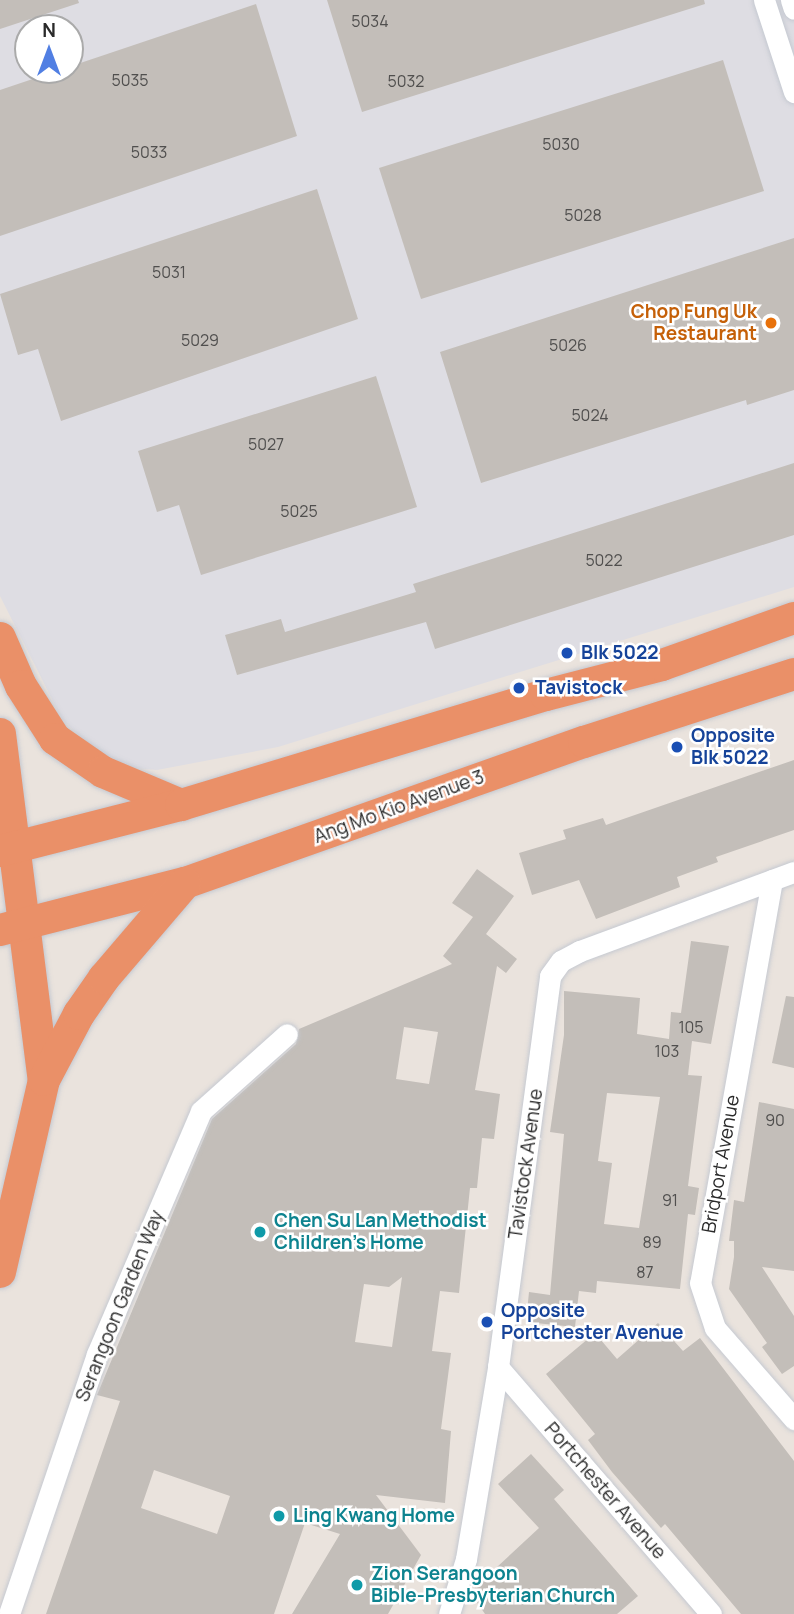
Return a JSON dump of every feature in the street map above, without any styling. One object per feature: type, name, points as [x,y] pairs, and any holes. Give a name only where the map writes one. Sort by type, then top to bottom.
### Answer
[{"type":"highway","points":[[6,849],[181,804],[546,695],[662,665],[794,618]]},
{"type":"highway","points":[[0,638],[21,686],[55,739],[103,772],[181,804]]},
{"type":"highway","name":"Ang Mo Kio Avenue 3","points":[[11,927],[185,883],[584,742],[794,674]]},
{"type":"highway","points":[[0,734],[11,927],[44,1080]]},
{"type":"highway","points":[[0,1272],[44,1080],[79,1014],[104,978],[185,883]]},
{"type":"street","points":[[764,0],[794,92]]},
{"type":"street","points":[[791,0],[794,9]]},
{"type":"street","name":"Tavistock Avenue","points":[[449,1614],[466,1559],[498,1367],[550,976],[561,961],[580,951],[794,872]]},
{"type":"street","name":"Bridport Avenue","points":[[772,880],[700,1283],[715,1328],[794,1419]]},
{"type":"street","name":"Serangoon Garden Way","points":[[9,1614],[97,1354],[201,1111],[288,1034]]},
{"type":"street","name":"Portchester Avenue","points":[[498,1367],[711,1614]]},
{"type":"shaded area","points":[[0,0],[794,0],[794,587],[278,747],[157,770],[111,766],[62,719],[0,596]]},
{"type":"building","points":[[0,0],[78,0],[79,3],[46,14],[14,14],[14,24],[0,29]]},
{"type":"building","points":[[327,0],[704,0],[705,4],[362,112]]},
{"type":"building","points":[[256,4],[297,136],[0,236],[0,90],[18,84],[84,84],[84,62]]},
{"type":"building","points":[[723,60],[764,191],[421,299],[379,168]]},
{"type":"building","points":[[317,189],[358,319],[61,421],[38,349],[18,355],[0,294]]},
{"type":"building","points":[[794,238],[794,390],[747,405],[746,400],[481,483],[440,352]]},
{"type":"building","points":[[376,376],[417,507],[201,575],[179,505],[157,512],[138,451]]},
{"type":"building","points":[[794,463],[794,535],[435,649],[426,622],[237,675],[225,635],[281,619],[285,632],[416,592],[413,584]]},
{"type":"building","points":[[794,760],[794,830],[716,857],[718,862],[677,877],[680,887],[596,919],[579,880],[532,895],[519,853],[566,839],[563,830],[603,818],[606,825]]},
{"type":"building","points":[[477,869],[514,896],[486,934],[517,959],[506,973],[497,966],[475,1090],[500,1094],[494,1139],[482,1138],[477,1188],[470,1188],[459,1293],[440,1291],[432,1351],[451,1353],[441,1429],[451,1431],[445,1503],[376,1495],[421,1555],[388,1614],[292,1614],[340,1534],[305,1523],[274,1614],[46,1614],[120,1401],[97,1395],[212,1119],[296,1044],[299,1029],[452,964],[443,956],[473,917],[452,903]],"holes":[[[404,1027],[438,1032],[429,1084],[396,1079]],[[402,1277],[392,1347],[355,1342],[364,1284],[389,1287]],[[154,1470],[230,1496],[217,1534],[141,1508]]]},
{"type":"building","points":[[691,941],[729,946],[711,1044],[692,1041],[688,1075],[702,1076],[688,1186],[699,1188],[695,1215],[688,1214],[680,1289],[597,1281],[596,1293],[579,1291],[575,1327],[526,1322],[529,1292],[550,1295],[564,1134],[550,1132],[564,1035],[564,991],[640,998],[637,1034],[669,1039],[671,1012],[681,1013]],"holes":[[[607,1093],[660,1097],[639,1228],[604,1224],[612,1163],[598,1161]]]},
{"type":"building","points":[[786,996],[794,997],[794,1068],[772,1063]]},
{"type":"building","points":[[759,1102],[794,1109],[794,1271],[762,1267],[794,1316],[794,1366],[782,1374],[762,1347],[767,1343],[729,1289],[734,1257],[734,1241],[729,1241],[734,1200],[744,1202]]},
{"type":"building","points":[[658,1323],[683,1351],[700,1338],[794,1461],[794,1614],[741,1614],[665,1524],[661,1528],[612,1472],[588,1440],[595,1434],[546,1374],[595,1333],[617,1359]]},
{"type":"building","points":[[531,1454],[564,1490],[554,1499],[638,1596],[617,1614],[485,1614],[470,1592],[539,1528],[498,1484]]},
{"type":"place","name":"Chop Fung Uk Restaurant","points":[[771,323]]},
{"type":"place","name":"Blk 5022","points":[[567,653]]},
{"type":"place","name":"Tavistock","points":[[519,688]]},
{"type":"place","name":"Opposite Blk 5022","points":[[677,747]]},
{"type":"place","name":"Chen Su Lan Methodist Children's Home","points":[[260,1232]]},
{"type":"place","name":"Opposite Portchester Avenue","points":[[487,1322]]},
{"type":"place","name":"Ling Kwang Home","points":[[279,1516]]},
{"type":"place","name":"Zion Serangoon Bible-Presbyterian Church","points":[[357,1585]]}]
